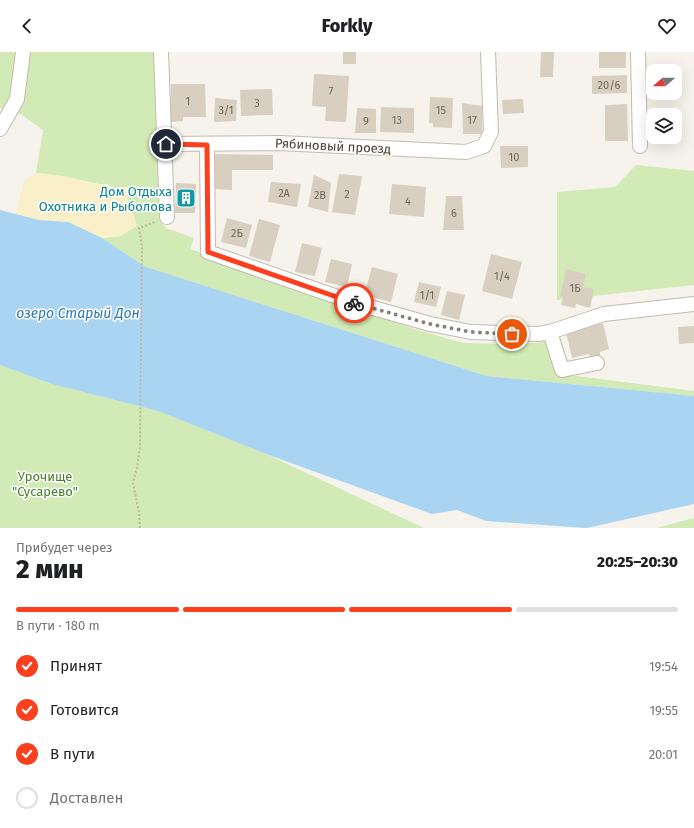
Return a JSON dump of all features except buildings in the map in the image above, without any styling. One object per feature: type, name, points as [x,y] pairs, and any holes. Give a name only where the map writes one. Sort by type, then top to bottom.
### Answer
[{"type":"street","points":[[0,129],[17,99],[22,52]]},
{"type":"street","points":[[161,52],[168,217]]},
{"type":"street","name":"Рябиновый проезд","points":[[166,144],[207,145],[279,143],[466,152],[484,146],[491,132],[488,52]]},
{"type":"street","points":[[638,52],[640,146]]},
{"type":"street","points":[[207,145],[208,252],[352,302],[430,324],[471,332],[512,334],[550,332],[604,314],[694,304]]},
{"type":"street","points":[[550,332],[562,370],[597,363]]},
{"type":"path","points":[[140,528],[139,513],[133,484],[140,446],[142,247],[139,228],[168,217]]},
{"type":"green space","points":[[0,52],[154,52],[159,220],[166,228],[194,238],[190,249],[414,329],[463,343],[511,344],[545,342],[561,374],[694,391],[694,396],[487,376],[146,267],[102,238],[121,236],[127,210],[128,187],[114,188],[107,184],[99,184],[62,176],[36,173],[43,130],[22,115],[0,108]]},
{"type":"green space","points":[[636,165],[694,171],[694,285],[557,300],[557,192],[615,187]]},
{"type":"green space","name":"Урочище \"Сусарево\"","points":[[0,365],[52,384],[158,411],[266,454],[424,528],[0,528]]},
{"type":"green space","points":[[694,518],[694,528],[656,528]]},
{"type":"sand","points":[[36,173],[62,176],[98,184],[107,184],[114,188],[128,187],[127,210],[133,213],[137,226],[121,236],[102,238],[68,222],[39,220],[16,213],[24,181]]},
{"type":"water","name":"озеро Старый Дон","points":[[0,210],[39,220],[68,222],[102,238],[146,267],[487,376],[694,396],[694,504],[587,528],[486,521],[457,510],[432,514],[266,454],[158,411],[52,384],[0,365]]},
{"type":"way so far","points":[[354,303],[430,324],[471,332],[512,334]]},
{"type":"place","name":"Дом Отдыха Охотника и Рыболова","points":[[186,198]]},
{"type":"route","points":[[166,144],[207,145],[208,252],[354,303]]}]
